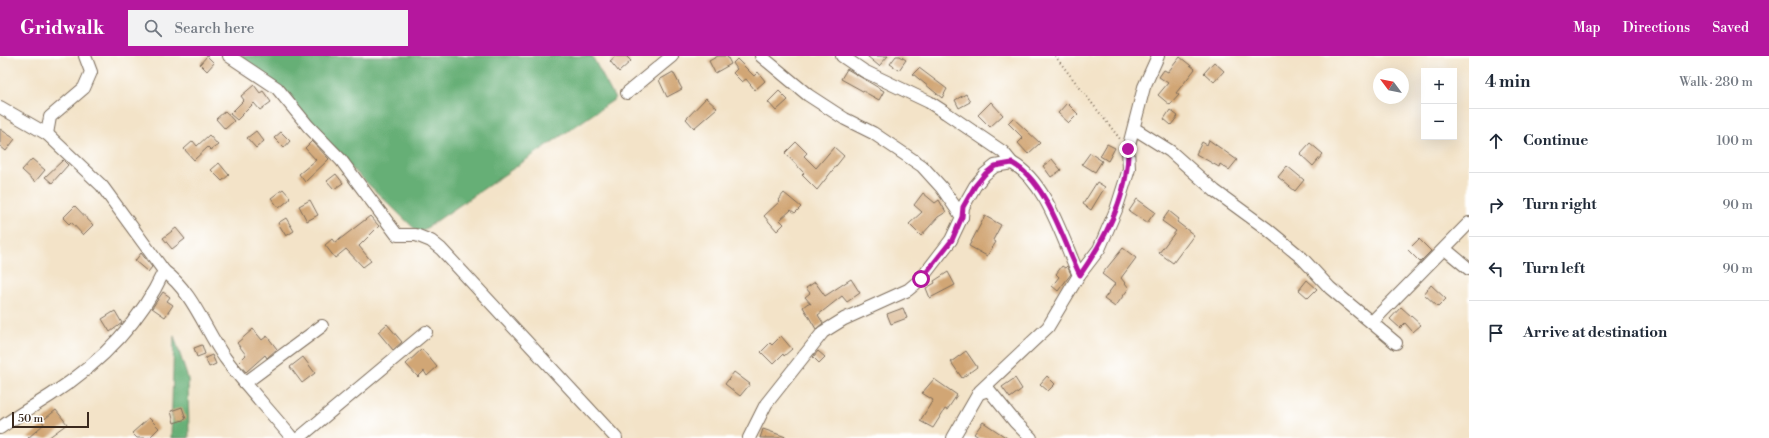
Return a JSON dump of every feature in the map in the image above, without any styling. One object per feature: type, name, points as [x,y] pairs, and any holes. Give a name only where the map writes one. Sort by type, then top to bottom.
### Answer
[{"type":"street","points":[[47,134],[50,117],[84,88],[91,72],[85,56]]},
{"type":"street","points":[[229,56],[277,88],[308,126],[341,160],[352,178],[397,235],[416,234],[441,249],[616,438]]},
{"type":"street","points":[[627,93],[672,56]]},
{"type":"street","points":[[761,56],[808,95],[845,119],[873,133],[898,152],[922,166],[942,188],[962,217]]},
{"type":"street","points":[[842,56],[864,71],[929,102],[1003,152],[1012,163],[1022,168],[1054,216],[1066,247],[1080,275]]},
{"type":"street","points":[[953,438],[978,393],[1048,326],[1080,275],[1099,249],[1116,210],[1129,169],[1128,149],[1135,129],[1144,87],[1158,56]]},
{"type":"street","points":[[0,107],[47,134],[102,186],[164,271],[174,278],[182,289],[202,318],[225,357],[292,438]]},
{"type":"street","points":[[1135,129],[1170,151],[1215,191],[1267,229],[1302,258],[1330,288],[1396,343]]},
{"type":"street","points":[[749,438],[766,404],[823,332],[844,319],[912,286],[921,279],[952,240],[962,217],[963,207],[967,199],[985,174],[995,166],[1012,163]]},
{"type":"street","points":[[1372,322],[1469,223]]},
{"type":"street","points":[[1445,249],[1469,269]]},
{"type":"street","points":[[0,428],[52,395],[98,359],[118,341],[139,316],[157,287],[164,271]]},
{"type":"street","points":[[245,383],[322,326]]},
{"type":"street","points":[[299,438],[426,332]]},
{"type":"street","points":[[978,393],[989,390],[1031,438]]},
{"type":"path","points":[[1055,56],[1128,149]]},
{"type":"green space","points":[[235,56],[592,56],[615,99],[419,233]]},
{"type":"green space","points":[[174,336],[188,379],[189,438],[171,438]]},
{"type":"building","points":[[207,56],[214,63],[207,71],[200,64]]},
{"type":"building","points":[[616,56],[626,56],[631,61],[619,72],[610,61]]},
{"type":"building","points":[[718,56],[727,56],[731,64],[715,73],[709,61]]},
{"type":"building","points":[[867,56],[888,56],[879,66]]},
{"type":"building","points":[[896,56],[900,56],[906,60],[899,70],[890,64]]},
{"type":"building","points":[[1180,57],[1195,69],[1176,93],[1179,95],[1170,105],[1158,95],[1168,83],[1159,77],[1164,70],[1168,72]]},
{"type":"building","points":[[737,59],[754,76],[758,72],[765,81],[755,90],[746,79],[742,82],[733,73],[737,69],[733,63]]},
{"type":"building","points":[[1214,62],[1224,71],[1214,82],[1204,73]]},
{"type":"building","points":[[919,68],[947,89],[942,98],[913,74]]},
{"type":"building","points":[[847,69],[884,91],[879,100],[841,79]]},
{"type":"building","points":[[673,72],[682,89],[667,97],[659,80]]},
{"type":"building","points":[[254,85],[260,93],[263,91],[271,102],[260,110],[254,103],[237,120],[230,114],[244,100],[241,96]]},
{"type":"building","points":[[779,91],[788,100],[776,111],[768,102]]},
{"type":"building","points":[[966,94],[970,102],[959,108],[955,100]]},
{"type":"building","points":[[706,98],[717,108],[694,128],[686,119]]},
{"type":"building","points":[[991,102],[1003,115],[990,127],[978,115]]},
{"type":"building","points":[[1067,103],[1078,114],[1069,123],[1058,113]]},
{"type":"building","points":[[1170,110],[1178,116],[1171,125],[1164,119]]},
{"type":"building","points":[[225,111],[234,121],[225,129],[216,119]]},
{"type":"building","points":[[1013,118],[1040,143],[1028,154],[1018,143],[1023,138],[1008,123]]},
{"type":"building","points":[[0,129],[15,139],[6,151],[0,146]]},
{"type":"building","points":[[256,131],[264,141],[256,148],[247,138]]},
{"type":"building","points":[[281,132],[290,141],[284,148],[274,138]]},
{"type":"building","points":[[209,135],[218,145],[211,150],[208,147],[194,160],[184,149],[193,141],[197,146]]},
{"type":"building","points":[[1209,140],[1237,160],[1229,170],[1220,164],[1219,167],[1196,154],[1202,142],[1207,145]]},
{"type":"building","points":[[312,141],[329,159],[305,182],[299,174],[316,160],[305,148]]},
{"type":"building","points":[[796,142],[807,153],[804,156],[816,168],[834,147],[844,156],[817,190],[802,175],[804,173],[785,153]]},
{"type":"building","points":[[1310,143],[1323,154],[1313,166],[1300,154]]},
{"type":"building","points":[[1107,144],[1115,148],[1108,161],[1100,156]]},
{"type":"building","points":[[1090,153],[1102,161],[1095,172],[1082,164]]},
{"type":"building","points":[[32,159],[45,170],[35,182],[22,170]]},
{"type":"building","points":[[1052,159],[1061,170],[1051,177],[1043,166]]},
{"type":"building","points":[[63,160],[68,165],[52,183],[45,177]]},
{"type":"building","points":[[219,163],[229,175],[222,181],[211,170]]},
{"type":"building","points":[[1287,166],[1304,180],[1295,191],[1278,177]]},
{"type":"building","points":[[336,174],[343,183],[334,189],[327,181]]},
{"type":"building","points":[[1097,182],[1105,187],[1091,210],[1083,204]]},
{"type":"building","points":[[283,189],[290,197],[289,200],[279,208],[271,198]]},
{"type":"building","points":[[784,193],[801,207],[795,213],[791,210],[780,220],[784,224],[777,231],[764,216],[780,201],[778,200]]},
{"type":"building","points":[[923,193],[935,203],[939,200],[946,212],[938,217],[921,236],[909,224],[922,212],[914,205]]},
{"type":"building","points":[[1137,199],[1155,212],[1147,223],[1129,211]]},
{"type":"building","points":[[310,200],[318,215],[307,221],[299,206]]},
{"type":"building","points":[[75,206],[93,225],[83,235],[71,222],[69,224],[63,218]]},
{"type":"building","points":[[1169,211],[1179,219],[1177,222],[1194,235],[1173,263],[1159,253],[1176,231],[1162,221]]},
{"type":"building","points":[[370,216],[379,226],[359,246],[371,261],[363,267],[346,249],[335,258],[325,245],[332,239],[335,243]]},
{"type":"building","points":[[985,216],[1001,225],[993,240],[996,242],[987,256],[969,246]]},
{"type":"building","points":[[286,218],[294,231],[286,236],[278,223]]},
{"type":"building","points":[[176,228],[185,239],[172,249],[163,238]]},
{"type":"building","points":[[1419,239],[1431,251],[1420,262],[1408,250]]},
{"type":"building","points":[[1123,248],[1136,258],[1121,278],[1129,288],[1115,307],[1104,299],[1115,284],[1102,274]]},
{"type":"building","points":[[141,253],[152,267],[148,272],[135,261]]},
{"type":"building","points":[[1062,266],[1065,268],[1067,266],[1071,274],[1058,291],[1052,286],[1059,277],[1056,274]]},
{"type":"building","points":[[948,272],[955,285],[930,298],[926,288],[935,283],[934,281]]},
{"type":"building","points":[[851,279],[860,293],[847,302],[842,296],[818,315],[823,323],[816,329],[803,307],[808,303],[811,304],[805,297],[810,293],[806,288],[815,282],[825,296]]},
{"type":"building","points":[[1307,280],[1317,289],[1308,298],[1299,290]]},
{"type":"building","points":[[1431,285],[1446,299],[1438,307],[1424,294]]},
{"type":"building","points":[[163,292],[170,297],[167,301],[173,305],[165,317],[152,308]]},
{"type":"building","points":[[1401,307],[1421,325],[1413,332],[1405,323],[1400,328],[1390,319]]},
{"type":"building","points":[[903,308],[907,318],[891,324],[887,314]]},
{"type":"building","points":[[115,311],[122,323],[110,332],[102,319]]},
{"type":"building","points":[[387,324],[402,342],[393,350],[378,332]]},
{"type":"building","points":[[253,329],[262,340],[267,336],[277,349],[267,358],[265,355],[246,372],[238,363],[246,355],[237,343]]},
{"type":"building","points":[[781,336],[792,349],[784,356],[783,354],[773,364],[761,352],[770,343],[772,345]]},
{"type":"building","points":[[202,345],[205,354],[197,357],[194,348]]},
{"type":"building","points":[[422,349],[437,367],[427,376],[424,371],[418,377],[406,364]]},
{"type":"building","points":[[818,351],[825,357],[819,363],[813,357]]},
{"type":"building","points":[[966,351],[977,367],[962,378],[951,362]]},
{"type":"building","points":[[212,355],[216,364],[209,367],[205,358]]},
{"type":"building","points":[[303,357],[315,373],[302,383],[290,367]]},
{"type":"building","points":[[734,372],[750,384],[740,396],[725,384]]},
{"type":"building","points":[[1047,376],[1055,384],[1048,391],[1040,384]]},
{"type":"building","points":[[1015,378],[1022,389],[1010,398],[1002,387]]},
{"type":"building","points":[[934,379],[957,395],[947,410],[945,409],[933,428],[920,421],[933,400],[922,393]]},
{"type":"building","points":[[182,407],[186,419],[174,423],[171,411]]},
{"type":"building","points":[[56,410],[67,424],[48,438],[28,438],[44,424],[42,421]]},
{"type":"building","points":[[149,418],[159,428],[149,438],[137,438],[132,433]]},
{"type":"building","points":[[983,422],[1007,438],[980,438],[974,434]]},
{"type":"building","points":[[763,429],[786,437],[760,438]]},
{"type":"route","points":[[921,279],[952,240],[962,217],[964,210],[963,207],[975,186],[985,174],[995,166],[1012,163],[1022,168],[1038,188],[1054,216],[1066,247],[1080,275],[1099,249],[1116,210],[1129,169],[1128,149]]}]
